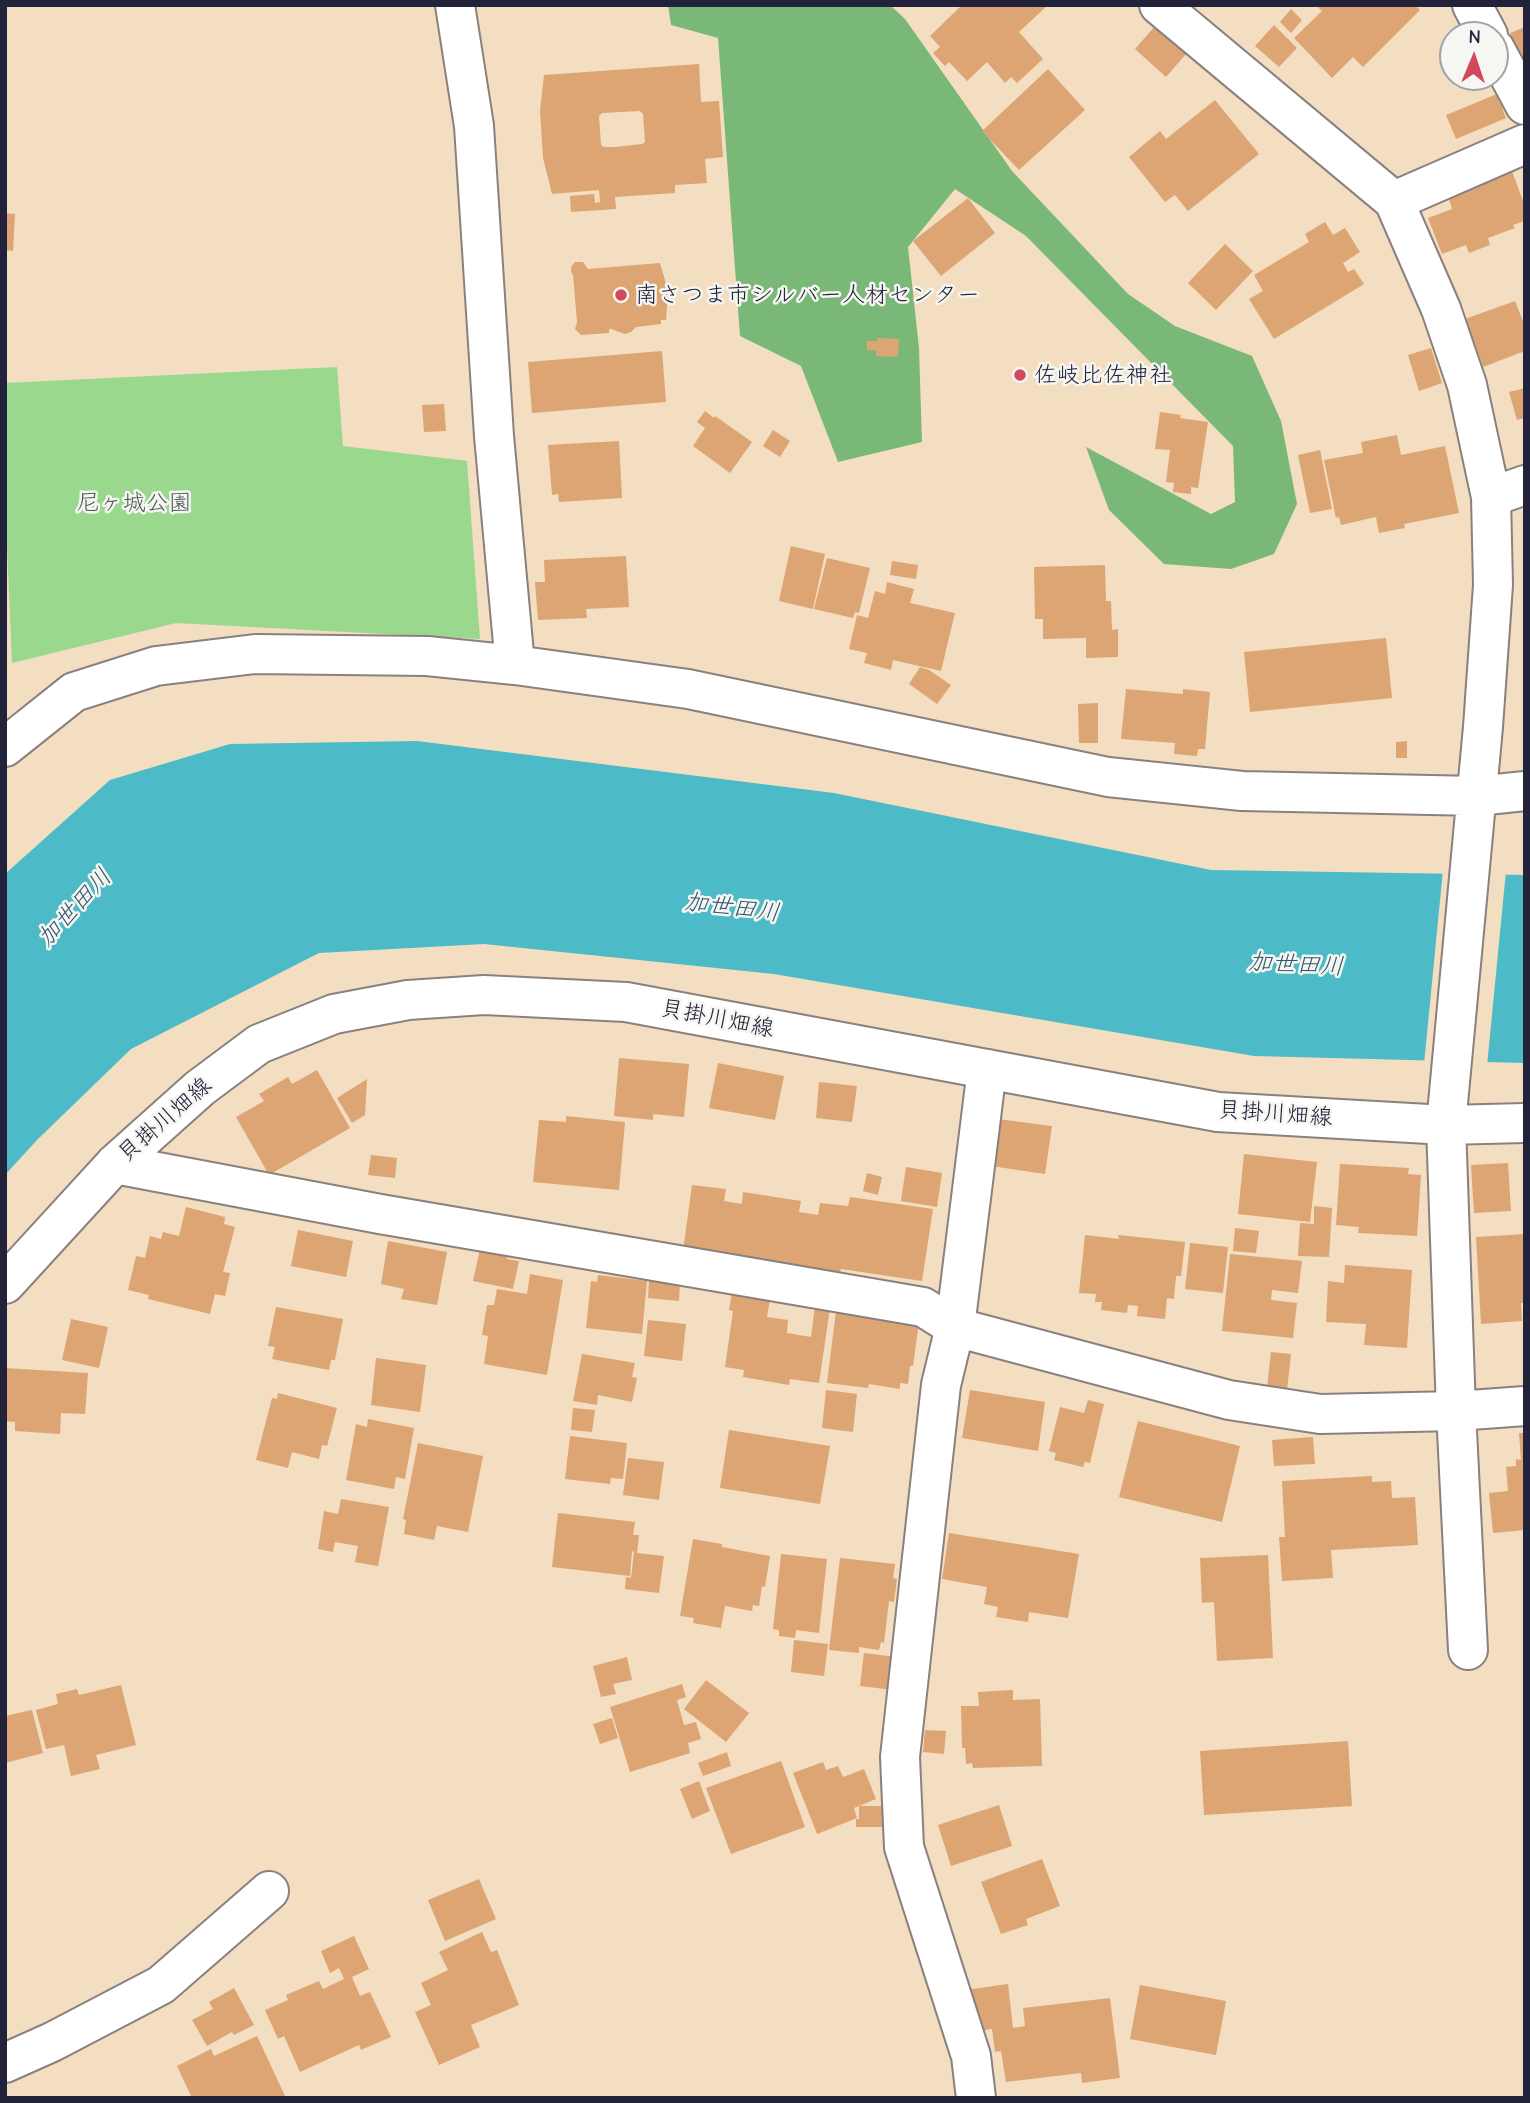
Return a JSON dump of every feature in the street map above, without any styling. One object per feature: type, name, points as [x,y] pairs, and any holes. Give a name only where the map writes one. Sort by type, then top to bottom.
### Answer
[{"type":"street","points":[[455,5],[474,126],[494,436],[515,665]]},
{"type":"street","points":[[1158,5],[1394,201],[1441,309],[1467,386],[1508,491],[1493,585],[1447,1112],[1468,1650]]},
{"type":"street","points":[[1472,5],[1481,21]]},
{"type":"street","points":[[1509,75],[1525,105]]},
{"type":"street","points":[[1394,201],[1525,144]]},
{"type":"street","points":[[8,740],[74,692],[156,666],[255,654],[427,656],[515,665],[688,689],[1108,777],[1242,791],[1475,809],[1525,791]]},
{"type":"street","name":"貝掛川畑線","points":[[5,1284],[115,1164],[200,1088],[259,1044],[334,1014],[408,1000],[484,995],[626,1002],[1218,1112],[1447,1112],[1525,1123]]},
{"type":"street","points":[[976,2098],[971,2056],[904,1847],[900,1757],[941,1385],[955,1327],[987,1069]]},
{"type":"street","points":[[115,1164],[380,1214],[923,1307],[955,1327],[1229,1400],[1320,1414],[1457,1411],[1525,1406]]},
{"type":"street","points":[[5,2063],[52,2042],[161,1985],[269,1891]]},
{"type":"green space","points":[[668,5],[890,5],[905,19],[1012,171],[1128,294],[1175,326],[1252,356],[1281,421],[1297,504],[1274,554],[1231,569],[1164,564],[1109,510],[1086,447],[1211,514],[1235,502],[1233,446],[1026,236],[955,189],[908,247],[919,348],[922,442],[838,462],[801,366],[740,336],[718,38],[671,25]]},
{"type":"green space","name":"尼ヶ城公園","points":[[337,367],[343,446],[467,461],[480,639],[176,623],[12,663],[5,500],[5,383]]},
{"type":"water","name":"加世田川","points":[[417,741],[834,793],[1211,870],[1525,875],[1525,1063],[1254,1056],[774,974],[484,944],[319,953],[131,1049],[37,1140],[5,1175],[5,874],[110,780],[230,744]]},
{"type":"pier","points":[[1443,870],[1506,871],[1487,1066],[1424,1064]]},
{"type":"building","points":[[962,5],[1048,5],[1019,32],[1043,59],[1017,83],[1011,77],[1005,83],[987,62],[967,81],[949,62],[945,66],[933,53],[940,47],[930,36]]},
{"type":"building","points":[[1316,5],[1415,5],[1420,10],[1363,67],[1353,57],[1332,78],[1294,38],[1322,11]]},
{"type":"building","points":[[1291,9],[1302,20],[1291,33],[1280,22]]},
{"type":"building","points":[[1274,25],[1297,48],[1279,67],[1255,46]]},
{"type":"building","points":[[1155,26],[1186,54],[1166,77],[1135,49]]},
{"type":"building","points":[[1525,27],[1525,68],[1510,33]]},
{"type":"building","points":[[699,64],[701,102],[719,101],[723,157],[705,159],[707,183],[675,185],[675,193],[615,197],[616,209],[571,212],[570,196],[594,194],[595,203],[600,202],[599,190],[552,194],[543,158],[540,111],[544,75]],"holes":[[[640,111],[643,114],[645,142],[615,147],[601,145],[599,116],[602,113]]]},
{"type":"building","points":[[1048,69],[1085,110],[1019,170],[982,131]]},
{"type":"building","points":[[1497,94],[1506,118],[1456,139],[1446,115]]},
{"type":"building","points":[[1215,100],[1259,154],[1188,211],[1175,195],[1165,202],[1129,157],[1160,131],[1166,139]]},
{"type":"building","points":[[1510,166],[1525,206],[1525,221],[1513,225],[1515,228],[1488,238],[1490,245],[1469,253],[1466,245],[1442,254],[1428,218],[1452,209],[1448,196]]},
{"type":"building","points":[[968,198],[995,233],[941,276],[913,241]]},
{"type":"building","points":[[5,213],[15,214],[13,251],[5,250]]},
{"type":"building","points":[[1325,222],[1333,235],[1345,228],[1360,252],[1343,263],[1348,272],[1354,269],[1364,284],[1274,339],[1249,299],[1263,291],[1254,275],[1309,242],[1305,234]]},
{"type":"building","points":[[1225,244],[1253,271],[1216,310],[1188,283]]},
{"type":"building","name":"南さつま市シルバー人材センター","points":[[575,262],[583,262],[588,269],[660,263],[668,290],[666,320],[661,320],[661,324],[636,327],[625,334],[609,329],[609,333],[581,335],[575,329],[577,322],[571,267]]},
{"type":"building","points":[[1515,301],[1525,326],[1525,351],[1483,367],[1465,319]]},
{"type":"building","points":[[877,338],[899,339],[898,357],[876,356],[876,350],[867,350],[867,341],[877,341]]},
{"type":"building","points":[[1431,348],[1442,383],[1419,391],[1408,355]]},
{"type":"building","points":[[662,351],[666,402],[532,413],[528,362]]},
{"type":"building","points":[[1525,388],[1525,418],[1517,420],[1509,392]]},
{"type":"building","points":[[444,404],[446,431],[424,432],[422,405]]},
{"type":"building","points":[[705,411],[752,442],[730,473],[693,446],[705,428],[697,422]]},
{"type":"building","points":[[1160,412],[1208,422],[1198,488],[1191,487],[1191,494],[1173,492],[1174,483],[1166,482],[1170,450],[1155,449]]},
{"type":"building","points":[[773,430],[790,441],[780,457],[763,446]]},
{"type":"building","points":[[1397,435],[1401,455],[1445,446],[1459,513],[1404,524],[1405,528],[1379,533],[1376,517],[1341,525],[1339,517],[1336,518],[1324,460],[1363,453],[1361,442]]},
{"type":"building","points":[[619,441],[622,498],[559,502],[558,494],[552,495],[548,445]]},
{"type":"building","points":[[1320,450],[1332,509],[1310,513],[1298,455]]},
{"type":"building","points":[[791,546],[825,554],[813,609],[779,601]]},
{"type":"building","points":[[626,556],[629,607],[586,609],[587,618],[538,620],[535,582],[545,582],[544,560]]},
{"type":"building","points":[[827,558],[870,568],[859,613],[855,612],[853,618],[814,609]]},
{"type":"building","points":[[892,561],[918,565],[916,579],[890,575]]},
{"type":"building","points":[[1105,565],[1106,601],[1111,601],[1112,630],[1118,629],[1118,657],[1086,658],[1086,638],[1043,639],[1043,619],[1035,619],[1034,567]]},
{"type":"building","points":[[887,582],[914,589],[910,603],[955,613],[941,671],[893,660],[891,670],[864,663],[867,653],[849,649],[857,615],[868,618],[875,591],[885,594]]},
{"type":"building","points":[[1386,638],[1392,698],[1250,712],[1244,652]]},
{"type":"building","points":[[920,667],[951,685],[937,704],[909,684]]},
{"type":"building","points":[[1126,689],[1183,694],[1183,689],[1210,692],[1205,749],[1198,749],[1197,756],[1174,754],[1175,743],[1121,739]]},
{"type":"building","points":[[1098,703],[1098,743],[1079,743],[1078,704]]},
{"type":"building","points":[[1407,741],[1407,758],[1396,758],[1396,742]]},
{"type":"building","points":[[619,1058],[689,1064],[684,1117],[653,1114],[653,1120],[614,1116]]},
{"type":"building","points":[[718,1063],[784,1076],[775,1120],[709,1108]]},
{"type":"building","points":[[317,1070],[350,1128],[269,1175],[236,1117],[264,1101],[259,1094],[288,1077],[292,1084]]},
{"type":"building","points":[[367,1079],[365,1115],[352,1123],[337,1098]]},
{"type":"building","points":[[819,1082],[857,1086],[852,1122],[816,1118]]},
{"type":"building","points":[[566,1116],[625,1122],[619,1190],[533,1182],[539,1120],[566,1122]]},
{"type":"building","points":[[998,1119],[1052,1126],[1045,1174],[991,1166]]},
{"type":"building","points":[[1244,1154],[1317,1162],[1310,1222],[1238,1214]]},
{"type":"building","points":[[371,1155],[397,1158],[395,1178],[368,1175]]},
{"type":"building","points":[[1508,1163],[1511,1211],[1474,1213],[1471,1165]]},
{"type":"building","points":[[1340,1164],[1409,1168],[1408,1174],[1421,1175],[1417,1236],[1358,1233],[1359,1227],[1336,1225]]},
{"type":"building","points":[[906,1167],[942,1173],[937,1207],[901,1201]]},
{"type":"building","points":[[867,1173],[882,1177],[878,1195],[863,1191]]},
{"type":"building","points":[[692,1185],[726,1189],[724,1201],[742,1204],[743,1192],[801,1201],[799,1212],[818,1215],[820,1203],[848,1206],[850,1197],[933,1209],[922,1281],[841,1269],[839,1274],[683,1251]]},
{"type":"building","points":[[1314,1206],[1332,1208],[1329,1257],[1298,1256],[1300,1223],[1314,1224]]},
{"type":"building","points":[[186,1207],[225,1217],[224,1224],[235,1227],[223,1272],[230,1273],[225,1296],[215,1294],[210,1314],[148,1299],[149,1295],[128,1290],[136,1256],[145,1258],[150,1236],[161,1239],[163,1232],[179,1236]]},
{"type":"building","points":[[1235,1228],[1259,1231],[1256,1253],[1233,1251]]},
{"type":"building","points":[[298,1230],[353,1241],[346,1277],[291,1266]]},
{"type":"building","points":[[1525,1234],[1525,1303],[1521,1303],[1522,1321],[1481,1324],[1476,1237]]},
{"type":"building","points":[[1085,1235],[1119,1239],[1118,1235],[1185,1242],[1181,1276],[1176,1276],[1174,1299],[1167,1298],[1165,1319],[1137,1316],[1138,1306],[1128,1305],[1127,1313],[1101,1310],[1102,1302],[1095,1302],[1096,1294],[1079,1293]]},
{"type":"building","points":[[388,1241],[447,1252],[437,1305],[401,1299],[404,1289],[381,1284]]},
{"type":"building","points":[[1190,1243],[1228,1247],[1223,1293],[1185,1289]]},
{"type":"building","points":[[480,1249],[507,1254],[507,1259],[519,1261],[513,1289],[473,1281]]},
{"type":"building","points":[[1230,1254],[1302,1261],[1298,1293],[1272,1290],[1271,1300],[1297,1303],[1293,1338],[1222,1331]]},
{"type":"building","points":[[1345,1265],[1412,1270],[1407,1348],[1364,1345],[1366,1324],[1326,1322],[1328,1281],[1344,1283]]},
{"type":"building","points":[[530,1274],[563,1280],[547,1375],[484,1364],[488,1336],[482,1335],[487,1305],[494,1305],[497,1289],[527,1294]]},
{"type":"building","points":[[598,1275],[647,1281],[642,1334],[586,1328],[591,1281],[597,1282]]},
{"type":"building","points":[[649,1280],[680,1283],[679,1301],[648,1298]]},
{"type":"building","points":[[732,1293],[770,1299],[767,1317],[788,1320],[787,1333],[811,1337],[815,1306],[830,1308],[819,1383],[790,1379],[789,1385],[743,1377],[744,1370],[725,1367],[733,1311],[729,1310]]},
{"type":"building","points":[[276,1307],[343,1319],[335,1360],[331,1360],[329,1370],[272,1359],[275,1347],[268,1346]]},
{"type":"building","points":[[836,1311],[919,1322],[908,1384],[900,1383],[900,1389],[869,1384],[868,1388],[827,1383]]},
{"type":"building","points":[[71,1319],[108,1327],[99,1368],[62,1360]]},
{"type":"building","points":[[648,1320],[686,1324],[682,1361],[644,1356]]},
{"type":"building","points":[[1271,1352],[1291,1354],[1287,1390],[1267,1388]]},
{"type":"building","points":[[582,1354],[635,1363],[632,1377],[637,1378],[632,1402],[598,1395],[597,1405],[573,1401]]},
{"type":"building","points":[[376,1358],[426,1365],[420,1412],[371,1405]]},
{"type":"building","points":[[5,1368],[88,1373],[85,1414],[61,1413],[60,1434],[15,1431],[15,1422],[5,1421]]},
{"type":"building","points":[[826,1390],[857,1394],[853,1432],[822,1428]]},
{"type":"building","points":[[970,1390],[1045,1402],[1038,1451],[962,1438]]},
{"type":"building","points":[[278,1393],[337,1408],[327,1446],[322,1445],[319,1459],[292,1452],[288,1468],[256,1460],[272,1398],[277,1399]]},
{"type":"building","points":[[1088,1400],[1104,1404],[1090,1463],[1085,1462],[1083,1467],[1054,1460],[1056,1453],[1049,1451],[1060,1407],[1084,1413]]},
{"type":"building","points":[[573,1408],[595,1410],[592,1432],[571,1430]]},
{"type":"building","points":[[368,1419],[414,1428],[405,1479],[396,1477],[394,1489],[346,1480],[356,1424],[367,1427]]},
{"type":"building","points":[[1138,1421],[1240,1446],[1222,1522],[1119,1497]]},
{"type":"building","points":[[729,1430],[830,1446],[820,1504],[720,1488]]},
{"type":"building","points":[[1519,1433],[1525,1433],[1525,1530],[1493,1533],[1489,1493],[1508,1491],[1506,1467],[1516,1466],[1516,1459],[1521,1460]]},
{"type":"building","points":[[570,1436],[627,1443],[623,1479],[611,1478],[610,1484],[565,1479]]},
{"type":"building","points":[[1313,1437],[1315,1464],[1274,1466],[1272,1440]]},
{"type":"building","points":[[418,1443],[483,1456],[468,1532],[437,1526],[434,1540],[404,1534],[406,1520],[403,1519]]},
{"type":"building","points":[[628,1458],[664,1462],[659,1500],[623,1495]]},
{"type":"building","points":[[1372,1476],[1372,1482],[1391,1481],[1392,1498],[1415,1497],[1418,1545],[1331,1550],[1333,1578],[1282,1581],[1279,1537],[1285,1537],[1282,1481]]},
{"type":"building","points":[[341,1499],[389,1507],[378,1566],[355,1562],[358,1546],[335,1542],[333,1552],[318,1549],[324,1511],[338,1514]]},
{"type":"building","points":[[558,1513],[635,1522],[633,1535],[639,1535],[637,1553],[664,1556],[659,1593],[625,1589],[626,1577],[631,1578],[632,1551],[630,1576],[552,1567]]},
{"type":"building","points":[[949,1533],[1079,1554],[1068,1618],[1029,1612],[1028,1622],[996,1617],[998,1607],[984,1604],[987,1587],[942,1579]]},
{"type":"building","points":[[693,1539],[770,1556],[759,1606],[753,1605],[752,1611],[725,1606],[721,1628],[693,1623],[694,1618],[680,1616]]},
{"type":"building","points":[[781,1554],[827,1559],[819,1633],[796,1630],[795,1638],[779,1636],[779,1630],[773,1629]]},
{"type":"building","points":[[1268,1555],[1273,1658],[1217,1661],[1214,1602],[1202,1603],[1200,1558]]},
{"type":"building","points":[[840,1558],[895,1564],[893,1578],[897,1579],[894,1602],[889,1601],[884,1643],[881,1642],[879,1650],[859,1647],[859,1653],[829,1650]]},
{"type":"building","points":[[794,1640],[828,1644],[824,1676],[791,1672]]},
{"type":"building","points":[[864,1653],[897,1657],[893,1690],[860,1686]]},
{"type":"building","points":[[627,1657],[632,1680],[613,1684],[616,1694],[601,1697],[593,1666]]},
{"type":"building","points":[[706,1680],[749,1713],[726,1742],[684,1709]]},
{"type":"building","points":[[682,1684],[686,1697],[677,1700],[684,1725],[696,1722],[701,1739],[688,1743],[690,1753],[630,1772],[610,1707]]},
{"type":"building","points":[[121,1685],[136,1745],[96,1755],[100,1769],[71,1776],[64,1745],[46,1749],[36,1710],[58,1704],[56,1694],[77,1689],[79,1695]]},
{"type":"building","points":[[1013,1690],[1013,1700],[1040,1699],[1042,1766],[973,1768],[972,1763],[966,1764],[965,1748],[962,1748],[961,1706],[979,1706],[978,1692]]},
{"type":"building","points":[[32,1710],[43,1753],[5,1763],[5,1716]]},
{"type":"building","points":[[612,1718],[618,1738],[600,1744],[593,1724]]},
{"type":"building","points":[[925,1730],[946,1731],[944,1754],[923,1752]]},
{"type":"building","points":[[1348,1741],[1352,1806],[1204,1815],[1200,1751]]},
{"type":"building","points":[[727,1752],[731,1766],[703,1776],[698,1763]]},
{"type":"building","points":[[781,1761],[805,1827],[731,1854],[706,1788]]},
{"type":"building","points":[[823,1762],[826,1770],[838,1766],[843,1777],[864,1769],[876,1799],[854,1808],[857,1818],[817,1834],[793,1773]]},
{"type":"building","points":[[699,1781],[710,1811],[692,1819],[680,1789]]},
{"type":"building","points":[[999,1805],[1012,1846],[951,1866],[938,1825]]},
{"type":"building","points":[[859,1806],[887,1806],[887,1827],[856,1827]]},
{"type":"building","points":[[1042,1859],[1060,1906],[1026,1919],[1028,1925],[1001,1934],[981,1882]]},
{"type":"building","points":[[479,1879],[496,1919],[445,1941],[428,1900]]},
{"type":"building","points":[[482,1932],[491,1952],[497,1950],[519,2005],[471,2025],[480,2047],[439,2065],[415,2012],[431,2005],[421,1983],[448,1970],[439,1952]]},
{"type":"building","points":[[354,1936],[369,1969],[352,1977],[360,1996],[370,1992],[391,2037],[361,2050],[359,2045],[300,2072],[284,2036],[278,2039],[265,2010],[288,2000],[286,1995],[319,1981],[323,1989],[344,1979],[339,1968],[330,1973],[321,1951]]},
{"type":"building","points":[[1008,1984],[1013,2028],[1025,2026],[1023,2008],[1110,1998],[1120,2078],[1082,2083],[1081,2073],[1006,2082],[1001,2051],[995,2052],[992,2029],[970,2032],[965,1990]]},
{"type":"building","points":[[1140,1985],[1226,2001],[1216,2055],[1130,2039]]},
{"type":"building","points":[[234,1988],[254,2025],[234,2035],[232,2032],[207,2046],[192,2020],[213,2009],[209,2002]]},
{"type":"building","points":[[257,2036],[286,2098],[192,2098],[177,2066],[211,2049],[214,2056]]},
{"type":"place","name":"南さつま市シルバー人材センター","points":[[621,295]]},
{"type":"place","name":"佐岐比佐神社","points":[[1020,375]]}]
